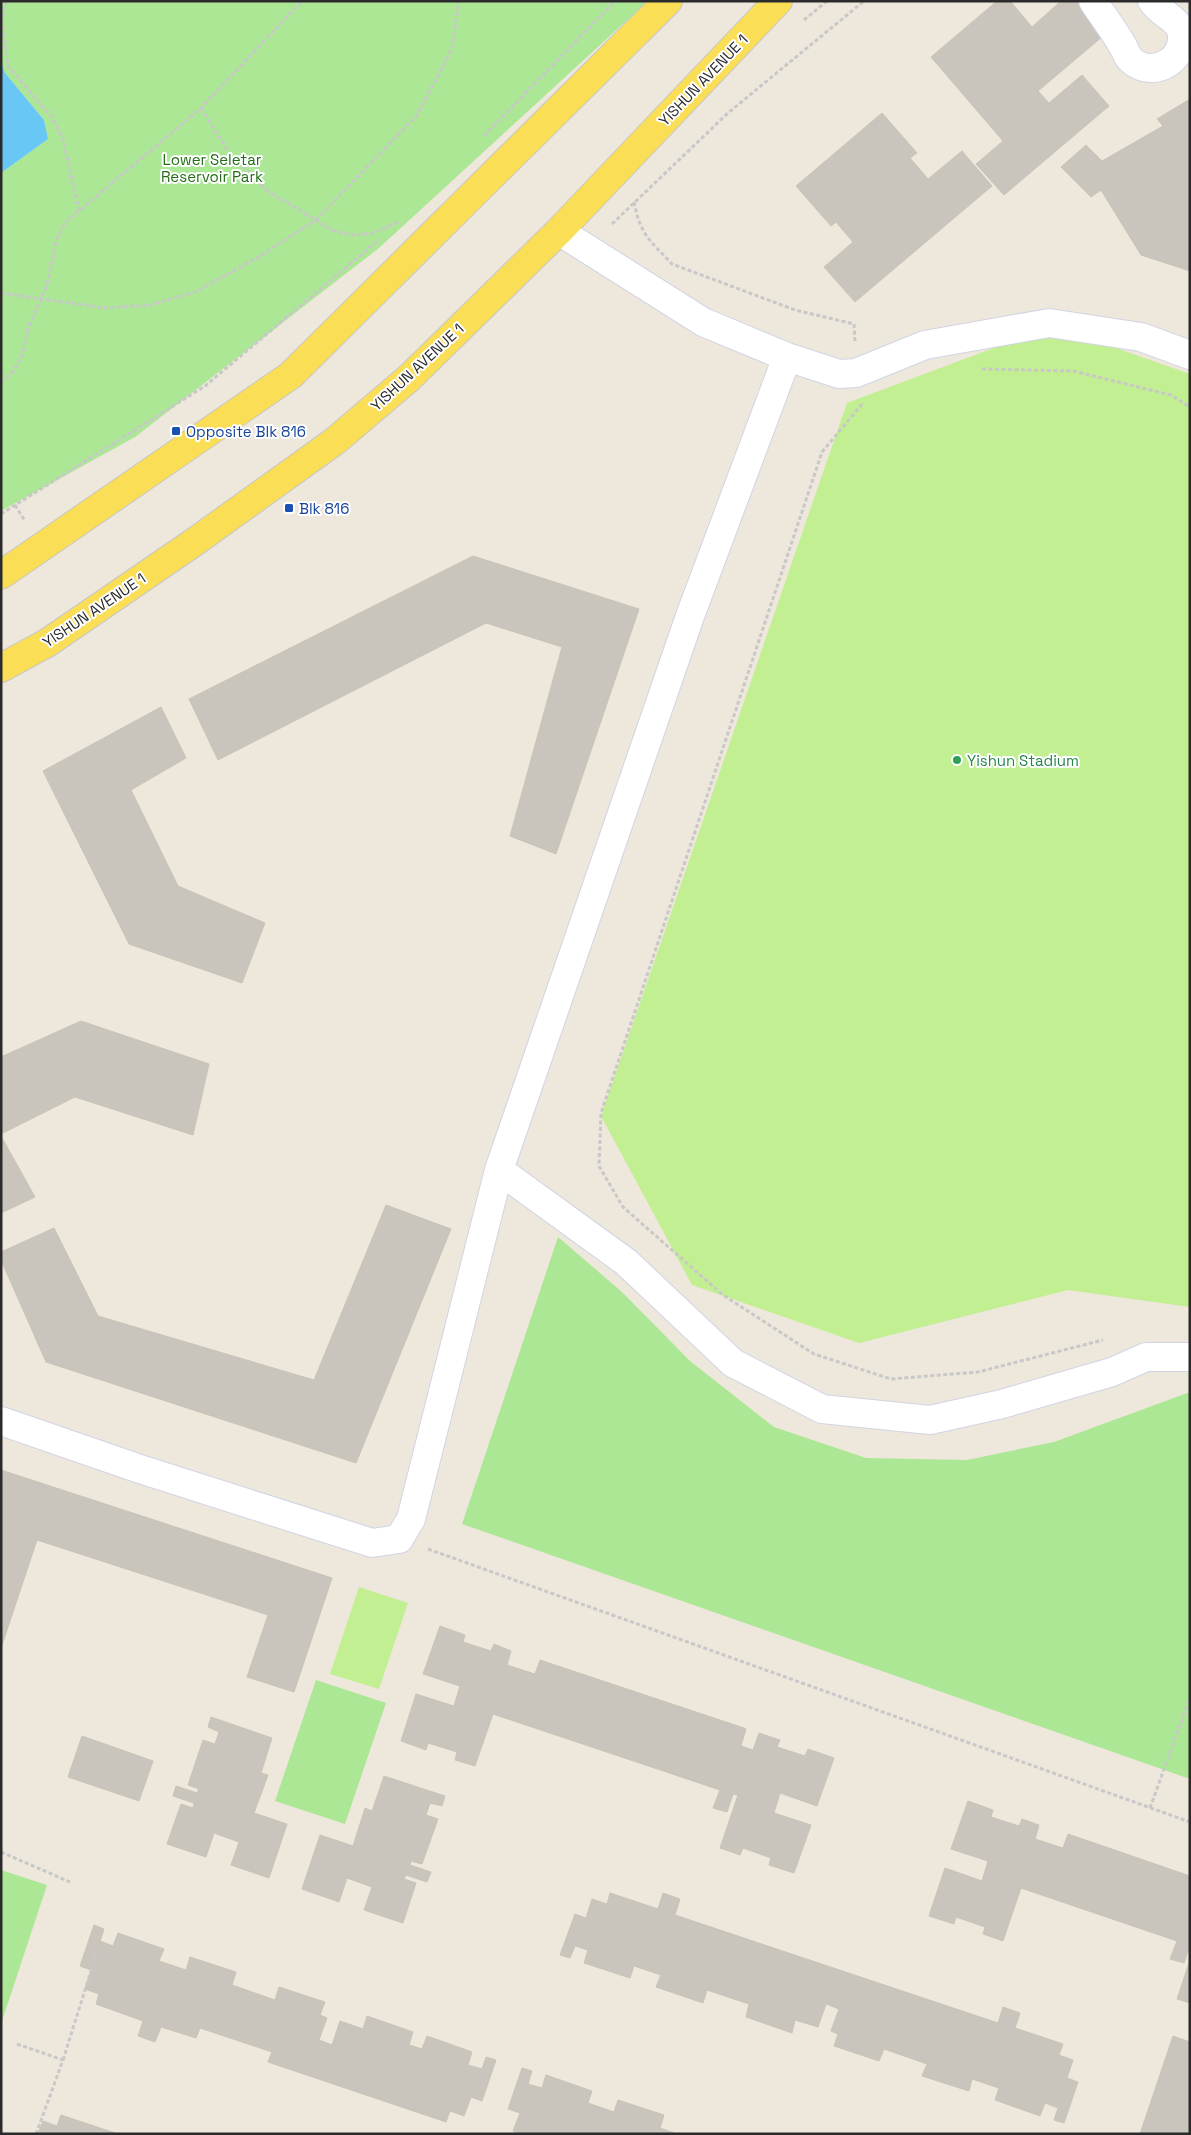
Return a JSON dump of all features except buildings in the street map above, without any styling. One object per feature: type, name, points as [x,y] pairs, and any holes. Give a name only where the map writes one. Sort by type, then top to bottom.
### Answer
[{"type":"main road","points":[[1,574],[291,375],[668,1]]},
{"type":"main road","name":"YISHUN AVENUE 1","points":[[1,668],[63,632],[193,543],[335,441],[409,378],[559,231],[778,1]]},
{"type":"lane","points":[[1093,1],[1122,44],[1129,59],[1141,67],[1159,68],[1172,62],[1178,54],[1182,40],[1180,27],[1156,7],[1152,1]]},
{"type":"lane","points":[[559,231],[703,322],[787,357],[839,374],[856,373],[925,345],[1049,323],[1142,337],[1190,355]]},
{"type":"lane","points":[[1,1421],[150,1472],[372,1543],[399,1539],[411,1519],[499,1170],[690,616],[787,357]]},
{"type":"lane","points":[[499,1170],[626,1262],[733,1363],[822,1409],[930,1420],[1002,1404],[1112,1372],[1146,1357],[1190,1357]]},
{"type":"path","points":[[6,1],[2,20],[8,66],[51,116],[63,139],[79,210]]},
{"type":"path","points":[[1,382],[13,372],[23,353],[28,328],[52,270],[52,255],[57,238],[66,222],[202,108],[302,1]]},
{"type":"path","points":[[1,293],[104,308],[150,305],[195,292],[257,258],[316,220],[417,115],[452,49],[459,1]]},
{"type":"path","points":[[480,140],[615,1]]},
{"type":"path","points":[[799,25],[827,1]]},
{"type":"path","points":[[202,108],[230,154],[269,192],[334,231],[354,235],[374,233],[405,218],[390,231]]},
{"type":"path","points":[[636,193],[634,203],[644,232],[672,264],[794,310],[854,324],[856,373]]},
{"type":"path","points":[[1,514],[205,386],[383,237]]},
{"type":"path","points":[[975,370],[1073,371],[1171,395],[1190,408]]},
{"type":"path","points":[[868,401],[860,405],[822,452],[601,1113],[599,1166],[623,1207],[723,1294],[814,1354],[891,1379],[978,1372],[1112,1338]]},
{"type":"path","points":[[399,1539],[1190,1822]]},
{"type":"path","points":[[1150,1808],[1190,1697]]},
{"type":"path","points":[[1,1852],[70,1882]]},
{"type":"path","points":[[36,2134],[63,2060],[97,1952]]},
{"type":"path","points":[[17,2044],[63,2060]]},
{"type":"green space","name":"Lower Seletar Reservoir Park","points":[[1,1],[648,1],[379,248],[135,437],[1,511],[1,173],[48,139],[44,120],[5,73],[1,62]]},
{"type":"green space","name":"Yishun Stadium","points":[[1053,326],[1190,374],[1190,1307],[1068,1290],[859,1343],[692,1285],[601,1116],[847,403]]},
{"type":"green space","points":[[558,1237],[622,1292],[690,1361],[774,1427],[866,1458],[967,1460],[1054,1442],[1190,1392],[1190,1779],[462,1524]]},
{"type":"green space","points":[[359,1587],[408,1603],[379,1689],[330,1674]]},
{"type":"green space","points":[[316,1680],[386,1703],[345,1824],[275,1801]]},
{"type":"green space","points":[[1,1870],[47,1885],[1,2024]]},
{"type":"water","points":[[1,62],[5,73],[44,120],[48,139],[1,173]]},
{"type":"place","name":"Opposite Blk 816","points":[[176,431]]},
{"type":"place","name":"Blk 816","points":[[289,508]]},
{"type":"place","name":"Yishun Stadium","points":[[957,760]]}]
